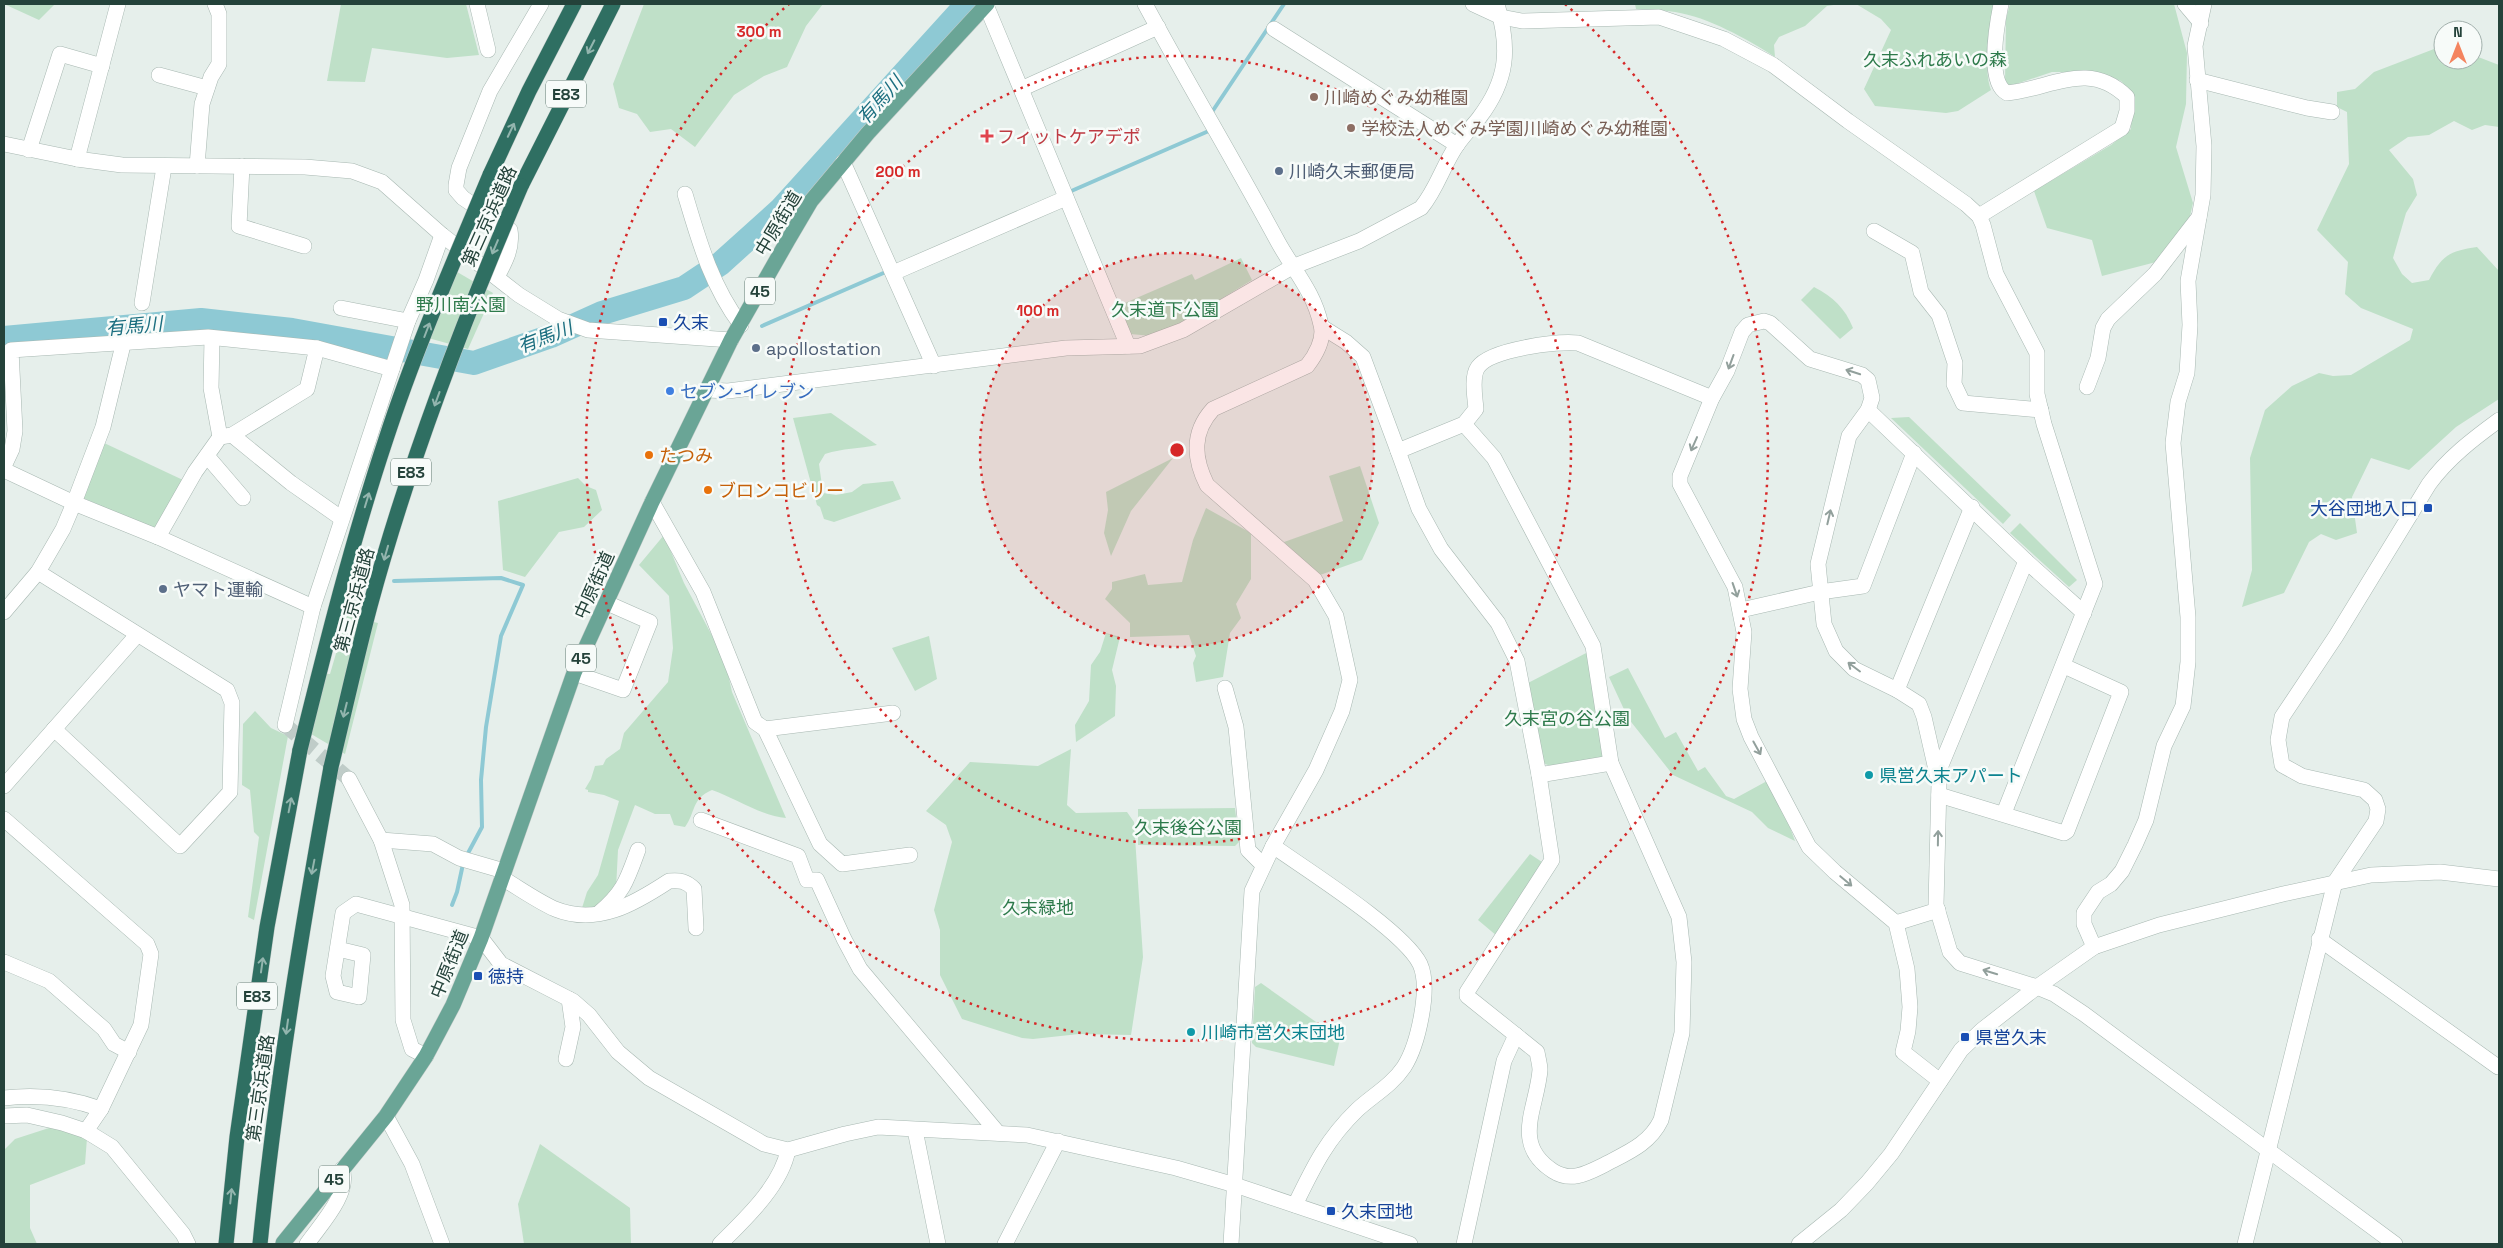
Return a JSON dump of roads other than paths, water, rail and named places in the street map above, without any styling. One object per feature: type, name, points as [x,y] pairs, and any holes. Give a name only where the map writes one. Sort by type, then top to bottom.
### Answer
[{"type":"highway","name":"第三京浜道路","points":[[226,1244],[237,1137],[267,928],[300,750],[338,598],[387,437],[454,260],[490,174],[529,91],[574,4]]},
{"type":"highway","name":"第三京浜道路","points":[[260,1244],[270,1145],[298,947],[331,767],[370,605],[420,446],[481,279],[521,186],[613,4]]},
{"type":"main road","name":"中原街道","points":[[283,1243],[386,1116],[426,1056],[453,1006],[481,938],[574,673],[652,502],[731,340],[811,201],[843,162],[987,4]]},
{"type":"street","points":[[77,159],[118,4]]},
{"type":"street","points":[[197,166],[202,104],[207,88],[219,64],[219,14],[215,4]]},
{"type":"street","points":[[476,4],[488,50]]},
{"type":"street","points":[[497,277],[509,252],[512,240],[510,230],[459,195],[456,185],[458,168],[490,91],[541,4]]},
{"type":"street","points":[[987,4],[1128,346]]},
{"type":"street","points":[[1145,4],[1231,154],[1292,267],[1311,293],[1322,327],[1317,354],[1306,366],[1213,409],[1203,422],[1196,440],[1200,471],[1207,485],[1315,580],[1336,616],[1350,680],[1342,711],[1316,770],[1273,846],[1252,892],[1231,1244]]},
{"type":"street","points":[[1473,4],[1537,21],[1659,17],[1724,39],[1773,65],[1848,121],[1966,204],[1979,216],[1996,274],[2037,353],[2038,394],[2041,410],[2095,584],[2004,814]]},
{"type":"street","points":[[1979,216],[2122,128],[2127,111],[2126,96],[2116,86],[2107,81],[2091,78],[2054,81],[2012,93],[2007,93],[1998,88],[1995,75],[1996,53],[2002,4]]},
{"type":"street","points":[[2185,4],[2201,23]]},
{"type":"street","points":[[2094,946],[2084,924],[2084,913],[2098,892],[2111,884],[2122,871],[2135,845],[2146,820],[2164,746],[2183,706],[2188,662],[2188,617],[2173,442],[2178,402],[2186,373],[2190,325],[2188,281],[2201,213],[2204,146],[2195,46],[2204,4]]},
{"type":"street","points":[[708,390],[728,391],[1066,348],[1140,346],[1176,333],[1292,267],[1359,241],[1421,208],[1428,200],[1457,146],[1496,94],[1504,70],[1505,40],[1499,11]]},
{"type":"street","points":[[1021,89],[1158,27]]},
{"type":"street","points":[[1274,29],[1457,146]]},
{"type":"street","points":[[30,150],[60,54],[102,66]]},
{"type":"street","points":[[159,75],[207,88]]},
{"type":"street","points":[[2197,80],[2307,108],[2332,112]]},
{"type":"street","points":[[4,144],[77,159],[164,167],[331,168],[369,175],[382,182],[442,235],[519,295],[558,319],[588,330],[731,340]]},
{"type":"street","points":[[843,162],[934,366]]},
{"type":"street","points":[[242,166],[239,226],[304,246]]},
{"type":"street","points":[[142,302],[164,167]]},
{"type":"street","points":[[684,194],[704,260],[715,285],[741,325]]},
{"type":"street","points":[[893,273],[1066,198]]},
{"type":"street","points":[[2087,387],[2098,358],[2103,328],[2108,319],[2155,274],[2201,213]]},
{"type":"street","points":[[1874,231],[1912,253],[1921,292],[1939,315],[1950,347],[1955,363],[1954,384],[1963,403],[2041,410]]},
{"type":"street","points":[[285,725],[313,607],[341,518],[408,321],[426,280],[442,235]]},
{"type":"street","points":[[342,308],[408,321]]},
{"type":"street","points":[[1940,1081],[1903,1052],[1908,1031],[1910,1008],[1907,969],[1896,923],[1835,872],[1809,847],[1751,737],[1744,719],[1740,689],[1744,632],[1735,586],[1680,484],[1680,476],[1712,398],[1727,371],[1742,332],[1748,325],[1764,321],[1770,323],[1810,359],[1862,375],[1868,380],[1872,398],[1868,410],[1849,436],[1818,564],[1824,624],[1836,650],[1854,669],[1897,690],[1919,704],[1924,717],[1937,775],[1939,795],[1938,910],[1950,952],[1960,963],[2054,994],[2084,1014],[2395,1244]]},
{"type":"street","points":[[1322,327],[1346,342],[1363,357],[1375,384],[1419,508],[1441,549],[1498,623],[1517,661],[1539,775],[1552,860],[1467,992],[1467,996],[1537,1052],[1540,1070],[1528,1125],[1530,1145],[1542,1164],[1558,1175],[1579,1177],[1644,1143],[1655,1132],[1661,1120],[1681,1043],[1683,953],[1678,917],[1611,764],[1593,646],[1494,458],[1464,424]]},
{"type":"street","points":[[4,466],[12,449],[15,431],[8,368],[10,350],[212,338],[317,348],[392,368]]},
{"type":"street","points":[[212,338],[211,388],[226,436],[341,518]]},
{"type":"street","points":[[4,612],[38,572],[63,529],[103,427],[122,349],[122,342]]},
{"type":"street","points":[[1398,451],[1464,424],[1476,409],[1474,377],[1478,367],[1486,360],[1547,343],[1578,343],[1712,398]]},
{"type":"street","points":[[158,537],[195,472],[226,436],[307,389],[317,348]]},
{"type":"street","points":[[1868,410],[1972,507],[2026,561],[2084,613]]},
{"type":"street","points":[[2245,1244],[2335,882],[2376,821],[2378,809],[2375,800],[2364,790],[2302,776],[2282,765],[2278,740],[2282,717],[2336,636],[2428,484],[2439,470],[2464,446],[2499,420]]},
{"type":"street","points":[[1741,610],[1820,592],[1863,586],[1914,453]]},
{"type":"street","points":[[207,456],[243,498]]},
{"type":"street","points":[[4,470],[74,503],[158,537],[313,607]]},
{"type":"street","points":[[652,502],[703,592],[755,722],[765,729],[820,844],[842,864],[910,854]]},
{"type":"street","points":[[1897,690],[1972,507]]},
{"type":"street","points":[[1937,775],[2026,561]]},
{"type":"street","points":[[38,572],[136,635],[227,690],[232,703],[230,792],[180,846],[54,729]]},
{"type":"street","points":[[574,673],[623,690],[650,622],[606,603]]},
{"type":"street","points":[[4,786],[136,635]]},
{"type":"street","points":[[1939,795],[2064,833],[2121,692],[2064,666]]},
{"type":"street","points":[[1225,688],[1236,727],[1248,850],[1263,866]]},
{"type":"street","points":[[765,729],[893,713]]},
{"type":"street","points":[[1539,775],[1611,764]]},
{"type":"street","points":[[349,779],[381,840],[402,905],[403,1020],[412,1048],[426,1056]]},
{"type":"street","points":[[4,819],[147,944],[151,954],[141,1025],[100,1109],[86,1131]]},
{"type":"street","points":[[701,820],[798,856],[808,880],[817,880],[860,969],[998,1133]]},
{"type":"street","points":[[381,840],[433,844],[459,858],[503,875],[555,909],[575,914],[614,912],[669,881],[679,880],[689,884],[694,889],[696,928]]},
{"type":"street","points":[[1273,846],[1394,933],[1419,962],[1424,975],[1422,1014],[1412,1049],[1404,1067],[1392,1080],[1358,1109],[1328,1141],[1296,1205]]},
{"type":"street","points":[[597,914],[615,900],[624,888],[638,850]]},
{"type":"street","points":[[1800,1244],[1841,1210],[1867,1183],[1891,1154],[1961,1050],[1982,1030],[2094,946],[2159,925],[2370,875],[2440,872],[2499,879]]},
{"type":"street","points":[[338,949],[343,913],[356,904],[481,938],[501,964],[569,999],[589,1015],[618,1052],[649,1078],[764,1144],[788,1150],[878,1127],[1027,1135],[1235,1185],[1410,1244]]},
{"type":"street","points":[[1896,923],[1938,910]]},
{"type":"street","points":[[2320,939],[2499,1067]]},
{"type":"street","points":[[4,962],[49,981],[104,1029],[114,1044],[129,1052]]},
{"type":"street","points":[[566,1059],[573,1027],[569,999]]},
{"type":"street","points":[[1464,1244],[1504,1061],[1516,1035]]},
{"type":"street","points":[[4,1098],[26,1096],[56,1097],[78,1101],[100,1109]]},
{"type":"street","points":[[4,1116],[27,1115],[86,1131],[112,1148],[184,1234],[188,1244]]},
{"type":"street","points":[[386,1116],[412,1164],[442,1244]]},
{"type":"street","points":[[915,1130],[938,1244]]},
{"type":"street","points":[[1005,1244],[1058,1141]]},
{"type":"street","points":[[720,1244],[761,1202],[786,1160],[788,1150]]},
{"type":"street","points":[[307,1244],[343,1192],[346,1178],[342,1169]]},
{"type":"waterway","name":"有馬川","points":[[4,338],[201,320],[292,330],[474,363],[551,336],[602,313],[684,288],[720,264],[780,210],[967,4]]},
{"type":"waterway","points":[[1210,115],[1284,4]]},
{"type":"waterway","points":[[1069,192],[1211,130]]},
{"type":"waterway","points":[[762,326],[888,271]]},
{"type":"waterway","points":[[394,581],[501,578],[523,585],[501,636],[486,727],[481,780],[482,827],[467,855]]},
{"type":"waterway","points":[[452,905],[463,864]]},
{"type":"tunnel","points":[[285,725],[349,779]]},
{"type":"place","name":"川崎めぐみ幼稚園","points":[[1314,97]]},
{"type":"place","name":"学校法人めぐみ学園川崎めぐみ幼稚園","points":[[1351,128]]},
{"type":"place","name":"フィットケアデポ","points":[[987,136]]},
{"type":"place","name":"川崎久末郵便局","points":[[1279,171]]},
{"type":"place","name":"久末","points":[[663,322]]},
{"type":"place","name":"apollostation","points":[[756,348]]},
{"type":"place","name":"セブン-イレブン","points":[[670,391]]},
{"type":"place","name":"たつみ","points":[[649,455]]},
{"type":"place","name":"ブロンコビリー","points":[[708,490]]},
{"type":"place","name":"大谷団地入口","points":[[2428,508]]},
{"type":"place","name":"ヤマト運輸","points":[[163,589]]},
{"type":"place","name":"県営久末アパート","points":[[1869,775]]},
{"type":"place","name":"徳持","points":[[478,976]]},
{"type":"place","name":"川崎市営久末団地","points":[[1191,1032]]},
{"type":"place","name":"県営久末","points":[[1965,1037]]},
{"type":"place","name":"久末団地","points":[[1331,1211]]},
{"type":"park label","name":"久末ふれあいの森","points":[[1935,59]]},
{"type":"park label","name":"野川南公園","points":[[461,304]]},
{"type":"park label","name":"久末道下公園","points":[[1165,309]]},
{"type":"park label","name":"久末宮の谷公園","points":[[1567,718]]},
{"type":"park label","name":"久末後谷公園","points":[[1188,827]]},
{"type":"park label","name":"久末緑地","points":[[1038,907]]}]
